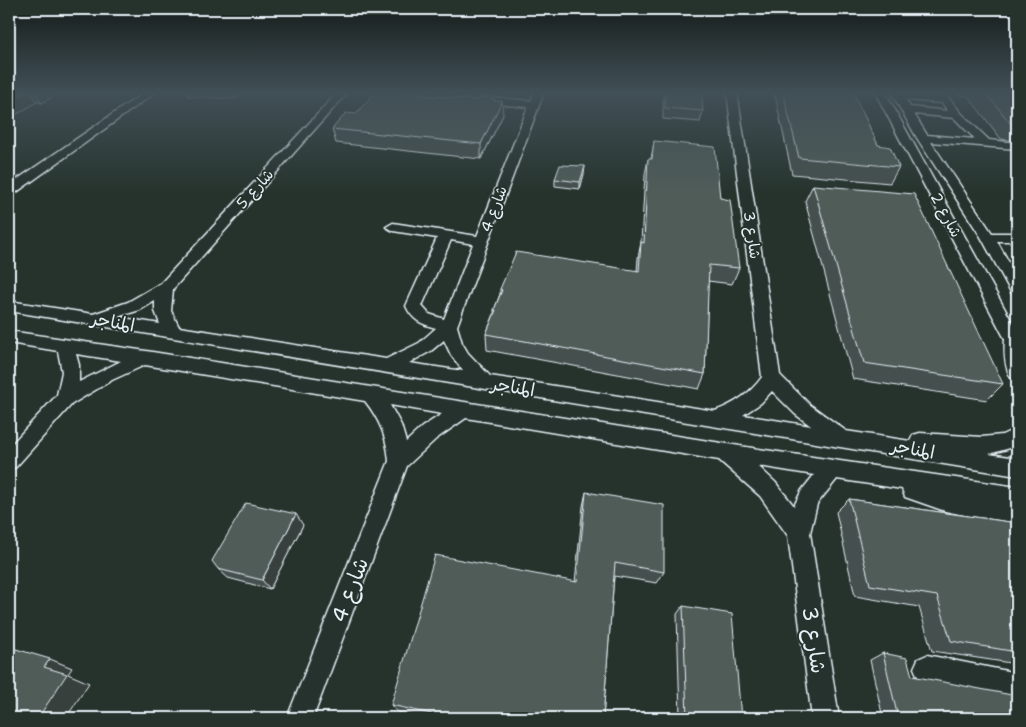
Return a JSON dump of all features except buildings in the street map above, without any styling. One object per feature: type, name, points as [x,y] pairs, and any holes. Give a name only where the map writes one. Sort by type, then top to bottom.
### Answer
[{"type":"street","points":[[9,191],[102,126]]},
{"type":"street","name":"شارع 5","points":[[94,318],[134,306],[166,287],[312,126]]},
{"type":"street","name":"شارع 4","points":[[389,366],[425,348],[449,326],[526,126]]},
{"type":"street","name":"شارع 3","points":[[737,126],[772,378]]},
{"type":"street","name":"شارع 2","points":[[898,126],[1015,342],[1013,354],[1017,373]]},
{"type":"street","name":"شارع 2","points":[[916,126],[988,237],[1017,290]]},
{"type":"street","points":[[969,126],[986,144]]},
{"type":"street","points":[[923,138],[1017,146]]},
{"type":"street","points":[[393,227],[482,241]]},
{"type":"street","points":[[446,235],[414,306],[416,314],[425,319],[449,326],[451,340],[457,354],[468,368],[486,382]]},
{"type":"street","points":[[988,237],[1017,237]]},
{"type":"street","name":"شارع 2","points":[[988,237],[1017,270]]},
{"type":"street","points":[[166,287],[162,299],[162,311],[166,322],[174,332]]},
{"type":"street","name":"المناجر","points":[[9,306],[94,318],[1017,467]]},
{"type":"street","name":"المناجر","points":[[9,336],[722,452],[1017,497]]},
{"type":"street","points":[[64,345],[70,356],[72,368],[65,399]]},
{"type":"street","points":[[9,461],[65,399],[106,375],[146,357]]},
{"type":"street","points":[[714,419],[734,413],[750,403],[763,391],[772,378],[802,409],[843,438]]},
{"type":"street","name":"شارع 4","points":[[300,718],[399,461],[397,441],[392,424],[371,395]]},
{"type":"street","name":"شارع 4","points":[[399,461],[430,433],[463,410]]},
{"type":"street","points":[[881,444],[928,441],[976,445],[998,444],[1012,440],[1017,436]]},
{"type":"street","name":"شارع 3","points":[[722,452],[752,472],[769,489],[783,506],[799,533]]},
{"type":"street","name":"شارع 3","points":[[825,718],[799,533],[802,510],[808,498],[833,469]]},
{"type":"street","name":"المناجر","points":[[866,475],[945,502],[1017,516]]},
{"type":"street","points":[[928,668],[1017,686]]}]
